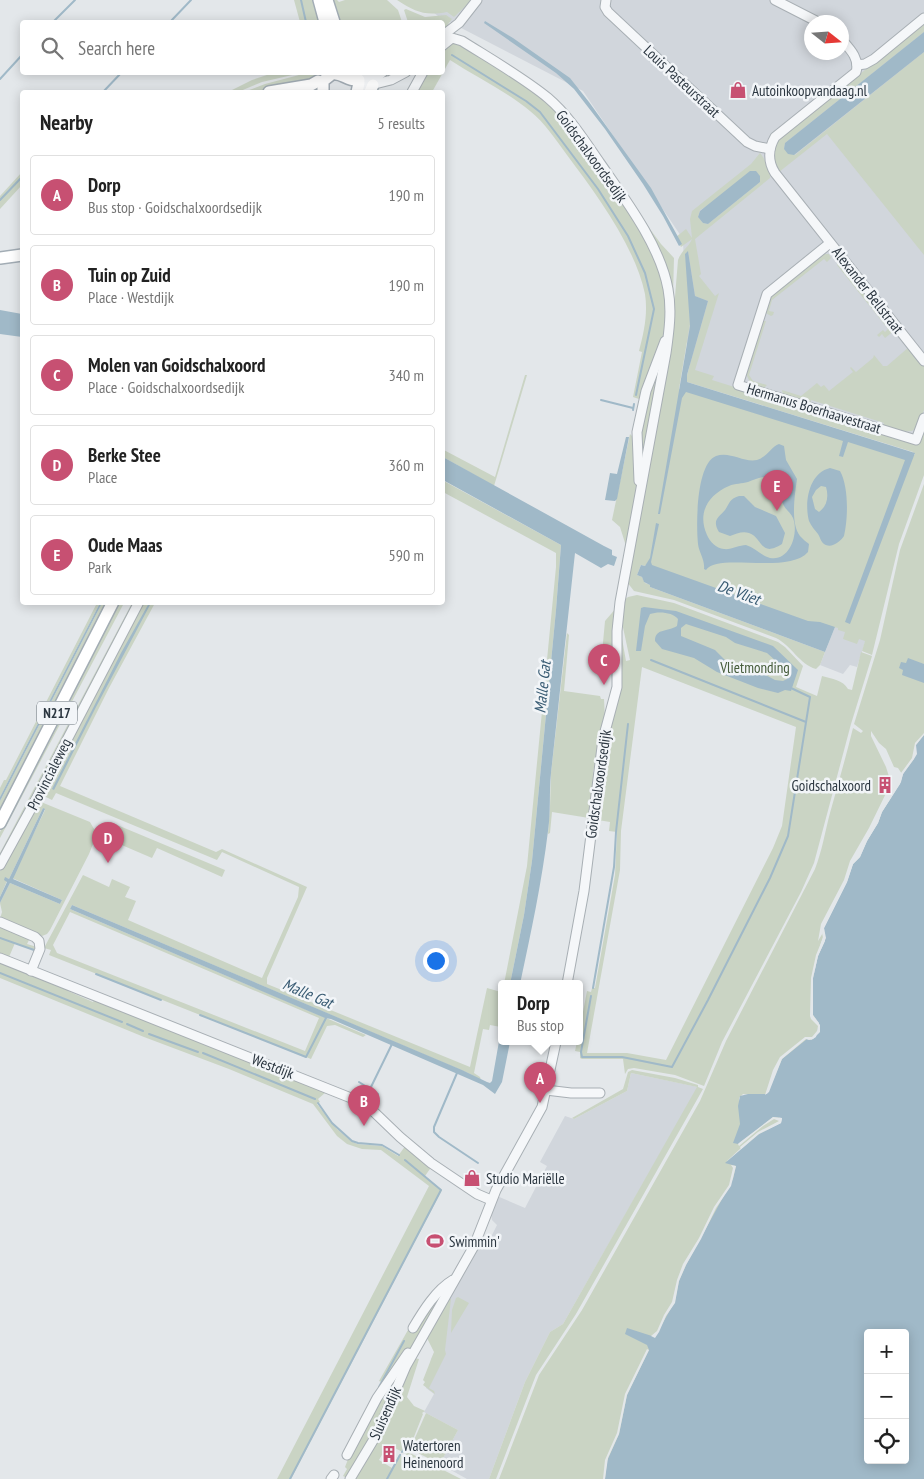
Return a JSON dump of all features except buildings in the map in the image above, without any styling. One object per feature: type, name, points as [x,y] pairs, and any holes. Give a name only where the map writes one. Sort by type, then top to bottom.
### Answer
[{"type":"main road","points":[[319,0],[324,20]]},
{"type":"main road","points":[[326,0],[333,20]]},
{"type":"main road","points":[[277,90],[321,85],[337,75]]},
{"type":"main road","points":[[341,75],[354,82]]},
{"type":"main road","points":[[0,258],[20,255]]},
{"type":"main road","name":"Provincialeweg","points":[[0,823],[111,605]]},
{"type":"street","points":[[470,7],[477,0]]},
{"type":"street","name":"Louis Pasteurstraat","points":[[606,0],[605,7],[608,12],[747,142],[770,150]]},
{"type":"street","points":[[775,0],[804,15]]},
{"type":"street","points":[[857,65],[865,64],[874,58],[924,18]]},
{"type":"street","name":"Goidschalxoordsedijk","points":[[445,44],[452,38],[462,41],[541,93],[558,107],[572,124],[630,208],[656,255],[668,288],[670,312],[668,334],[618,615],[617,687],[603,739],[584,886],[568,980]]},
{"type":"street","points":[[770,150],[777,136],[854,74],[857,65],[855,57],[849,49]]},
{"type":"street","points":[[354,82],[369,75]]},
{"type":"street","points":[[354,82],[379,75]]},
{"type":"street","points":[[354,82],[372,89],[401,75]]},
{"type":"street","points":[[406,75],[414,89]]},
{"type":"street","points":[[414,89],[421,75]]},
{"type":"street","name":"Alexander Bellstraat","points":[[770,150],[769,160],[773,170],[924,361]]},
{"type":"street","name":"Hermanus Boerhaavestraat","points":[[830,243],[767,294],[738,385],[916,440],[924,418]]},
{"type":"street","name":"Goidschalxoordsedijk","points":[[640,494],[637,433],[646,391],[668,334]]},
{"type":"street","name":"Provincialeweg","points":[[0,866],[137,605]]},
{"type":"street","points":[[0,922],[39,940],[40,950],[32,971]]},
{"type":"street","name":"Westdijk","points":[[0,958],[356,1100],[374,1112],[400,1138],[436,1166],[477,1194],[491,1200]]},
{"type":"street","points":[[491,1200],[542,1107],[555,1045]]},
{"type":"street","points":[[546,1090],[571,1093],[600,1093]]},
{"type":"street","name":"Sluisendijk","points":[[350,1479],[376,1434],[398,1382],[477,1240],[491,1200]]},
{"type":"street","name":"Sluisendijk","points":[[413,1328],[423,1312],[443,1288],[456,1278]]},
{"type":"street","name":"Sluisendijk","points":[[346,1455],[379,1396],[405,1357],[418,1346]]},
{"type":"shaded area","points":[[418,0],[924,0],[924,449],[691,378],[686,331],[683,239],[583,91],[438,16]]},
{"type":"shaded area","points":[[835,627],[867,636],[857,667],[850,665],[843,674],[820,665]]},
{"type":"shaded area","points":[[631,1073],[698,1087],[563,1324],[550,1332],[525,1382],[489,1479],[467,1479],[440,1464],[458,1430],[424,1412],[434,1394],[426,1388],[431,1359],[435,1351],[427,1336],[481,1241],[490,1239],[497,1225],[492,1220],[491,1214],[497,1196],[525,1208],[547,1166],[540,1162],[565,1116],[574,1119],[627,1091]]},
{"type":"green space","points":[[294,0],[316,0],[321,20],[299,20]]},
{"type":"green space","points":[[332,0],[339,2],[345,0],[387,0],[398,10],[401,20],[339,20]]},
{"type":"green space","points":[[397,0],[472,0],[454,17],[447,12],[420,12]]},
{"type":"green space","points":[[406,9],[425,17],[446,15],[452,19],[445,28],[445,20],[407,20],[404,10]]},
{"type":"green space","points":[[924,23],[924,32],[785,143],[784,149],[795,155],[924,52],[924,255],[827,134],[779,172],[774,154],[776,145],[782,136]]},
{"type":"green space","points":[[451,43],[460,44],[510,74],[547,100],[569,124],[636,220],[656,260],[667,299],[664,337],[643,397],[639,399],[633,397],[642,352],[639,351],[645,323],[645,294],[640,276],[624,239],[602,203],[541,121],[521,104],[450,60],[445,69],[445,48]]},
{"type":"green space","points":[[267,75],[292,75],[262,82],[243,90],[232,90]]},
{"type":"green space","points":[[299,75],[319,75],[314,79],[272,90],[249,90]]},
{"type":"green space","points":[[425,75],[442,75],[433,90],[416,90]]},
{"type":"green space","name":"Vlietmonding","points":[[760,153],[767,165],[770,178],[695,239],[701,274],[699,276],[715,296],[719,293],[695,370],[714,376],[712,380],[918,444],[924,429],[924,475],[899,544],[872,655],[862,651],[865,641],[859,639],[857,644],[843,639],[845,632],[838,630],[838,628],[810,623],[647,564],[645,566],[641,565],[637,575],[642,577],[645,583],[651,585],[650,587],[825,652],[820,665],[816,669],[810,667],[782,641],[776,638],[674,600],[634,591],[627,582],[674,309],[678,260],[692,239],[681,247],[676,237],[686,229],[692,238],[690,219],[692,211],[751,164]],"holes":[[[760,176],[760,182],[708,224],[703,223],[698,217],[700,210]],[[688,251],[695,296],[708,301],[687,375],[687,382],[913,452],[915,455],[679,389],[690,324]]]},
{"type":"green space","points":[[20,174],[20,187],[0,209],[0,196]]},
{"type":"green space","points":[[641,217],[674,258],[673,296]]},
{"type":"green space","points":[[823,254],[829,254],[831,258],[827,262],[824,259],[772,300],[769,311],[774,312],[773,315],[771,316],[764,312],[768,298]]},
{"type":"green space","points":[[837,262],[840,262],[895,330],[885,338],[882,334],[879,337],[877,335],[883,330],[885,332],[888,329],[837,265]]},
{"type":"green space","points":[[766,321],[749,375],[753,381],[767,385],[763,389],[751,384],[746,374],[761,322]]},
{"type":"green space","points":[[909,347],[924,366],[924,410],[917,427],[912,431],[902,432],[883,426],[884,423],[811,400],[810,403],[783,395],[782,390],[801,396],[817,383],[821,387],[824,385],[829,391],[853,372],[851,367],[856,372],[874,355],[883,366],[887,366]]},
{"type":"green space","points":[[663,348],[640,476],[639,429]]},
{"type":"green space","points":[[525,375],[527,375],[494,486],[445,458],[445,451],[495,477]]},
{"type":"green space","points":[[630,434],[633,437],[638,492],[626,546],[620,527],[612,520]]},
{"type":"green space","points":[[445,482],[561,545],[532,861],[524,915],[511,980],[505,980],[527,866],[556,553],[445,493]]},
{"type":"green space","points":[[924,484],[924,736],[917,759],[902,774],[898,768],[894,767],[886,749],[879,743],[871,731],[871,736],[886,767],[891,783],[850,861],[844,880],[821,924],[818,941],[827,926],[817,958],[812,1005],[814,1015],[821,1028],[765,1095],[743,1094],[739,1098],[739,1109],[779,1117],[780,1121],[741,1148],[727,1161],[767,1174],[641,1479],[499,1479],[539,1375],[582,1310],[700,1101],[726,1041],[815,869],[853,728],[861,733],[863,731],[854,724],[880,640],[900,550]]},
{"type":"green space","points":[[637,595],[674,603],[778,642],[803,666],[796,687],[817,696],[822,676],[840,682],[852,690],[861,652],[872,656],[851,724],[814,863],[801,892],[722,1042],[704,1086],[675,1075],[634,1068],[628,1069],[625,1074],[623,1059],[582,1059],[580,1058],[580,1052],[575,1051],[576,1045],[583,1045],[583,1012],[587,991],[591,992],[592,988],[595,988],[615,875],[617,832],[609,831],[610,822],[598,820],[608,740],[612,725],[610,721],[621,633],[626,661],[630,660],[621,618],[624,600]],"holes":[[[642,667],[796,727],[782,826],[773,848],[666,1060],[627,1053],[587,1053],[620,870],[621,831]]]},
{"type":"green space","points":[[96,605],[99,605],[0,797],[0,788],[4,780],[6,780]]},
{"type":"green space","points":[[101,605],[109,605],[0,816],[0,801]]},
{"type":"green space","points":[[117,605],[123,605],[0,838],[0,832]]},
{"type":"green space","points":[[131,605],[134,605],[0,860],[0,853]]},
{"type":"green space","points":[[141,605],[154,605],[109,688],[60,786],[216,852],[222,849],[307,887],[267,978],[267,984],[470,1067],[487,988],[498,991],[498,1026],[490,1025],[489,1030],[483,1029],[474,1073],[481,1080],[72,905],[70,909],[366,1035],[363,1037],[335,1025],[327,1026],[311,1059],[49,955],[51,950],[44,948],[83,875],[109,887],[112,879],[130,887],[125,897],[136,901],[128,920],[262,978],[298,897],[299,887],[222,852],[217,860],[56,793],[52,800],[43,793]],"holes":[[[70,912],[319,1018],[305,1051],[57,953],[53,945]]]},
{"type":"green space","points":[[617,607],[615,672],[605,671],[601,664],[605,621]]},
{"type":"green space","points":[[567,633],[569,635],[564,691],[600,696],[601,699],[604,699],[605,719],[593,772],[595,774],[589,818],[552,812],[550,833],[548,834],[551,773]]},
{"type":"green space","points":[[41,802],[90,822],[97,834],[89,854],[50,930],[42,936],[0,919],[2,912],[0,903],[10,883],[60,904],[62,900],[12,878],[45,810],[43,808],[9,879],[6,878],[7,881],[0,897],[0,871],[38,803]]},
{"type":"green space","points":[[110,822],[225,870],[222,877],[157,848],[152,858],[110,840],[105,835]]},
{"type":"green space","points":[[0,925],[30,938],[27,944],[37,947],[36,951],[15,943],[9,957],[0,953]]},
{"type":"green space","points":[[0,961],[69,989],[68,991],[93,1002],[95,999],[326,1092],[318,1099],[320,1102],[317,1104],[337,1129],[351,1141],[357,1144],[382,1146],[398,1156],[406,1145],[432,1166],[425,1176],[442,1190],[291,1479],[277,1479],[429,1186],[381,1150],[362,1149],[347,1144],[337,1136],[313,1104],[0,978]]},
{"type":"green space","points":[[632,1070],[675,1078],[698,1085],[698,1087],[703,1089],[576,1314],[536,1375],[496,1479],[489,1479],[525,1382],[550,1332],[563,1324],[697,1087],[631,1073],[627,1091],[574,1119],[572,1118],[623,1089],[628,1072]]},
{"type":"green space","points":[[446,1287],[414,1345],[384,1383],[379,1381],[408,1330],[412,1332]]},
{"type":"green space","points":[[458,1297],[469,1303],[451,1333],[452,1310]]},
{"type":"green space","points":[[448,1298],[451,1299],[446,1354],[429,1388],[435,1394],[423,1385],[425,1382],[423,1380],[434,1352],[427,1338]]},
{"type":"green space","points":[[414,1358],[419,1359],[407,1397],[414,1406],[425,1411],[422,1413],[408,1452],[461,1479],[353,1479]],"holes":[[[386,1448],[393,1452],[395,1448],[406,1454],[405,1458],[399,1455],[392,1468],[379,1460]]]},
{"type":"green space","points":[[404,1361],[377,1426],[347,1478],[343,1476],[347,1469],[345,1467],[354,1444]]},
{"type":"green space","points":[[426,1413],[458,1430],[440,1464],[410,1449]]},
{"type":"water","points":[[485,21],[570,78],[651,188],[682,244],[679,246],[643,184],[605,129],[574,89],[556,73],[484,23]]},
{"type":"water","points":[[924,32],[924,52],[794,155],[788,154],[784,149],[785,143]]},
{"type":"water","points":[[750,171],[756,171],[760,176],[760,182],[708,224],[703,223],[698,217],[700,211]]},
{"type":"water","points":[[688,251],[695,296],[708,301],[687,375],[687,382],[915,453],[850,624],[845,622],[905,460],[848,442],[843,457],[839,456],[843,441],[686,392],[682,398],[660,514],[658,514],[690,326],[685,254]]},
{"type":"water","points":[[0,310],[20,314],[20,337],[0,334]]},
{"type":"water","points":[[626,437],[629,437],[617,499],[615,501],[605,500],[610,473],[617,474]]},
{"type":"water","points":[[776,445],[784,446],[786,460],[797,479],[794,508],[795,524],[800,536],[809,544],[808,552],[798,559],[785,562],[724,563],[713,565],[706,570],[704,569],[704,562],[698,544],[697,523],[701,482],[709,461],[721,455],[757,460],[764,457]],"holes":[[[763,477],[774,482],[778,488],[784,506],[795,524],[794,538],[788,551],[783,556],[770,558],[746,545],[727,549],[714,544],[707,535],[703,519],[706,506],[715,494],[731,485],[746,483],[757,478]]]},
{"type":"water","points":[[445,458],[612,550],[612,555],[617,557],[614,566],[608,564],[601,568],[575,553],[551,773],[548,831],[521,980],[511,980],[524,915],[532,861],[561,545],[445,481]]},
{"type":"water","points":[[830,468],[840,471],[846,494],[847,512],[844,536],[830,546],[822,542],[810,523],[807,505],[813,482],[823,471]],"holes":[[[821,486],[826,487],[827,501],[819,512],[815,509],[812,497]]]},
{"type":"water","points":[[744,496],[755,507],[776,516],[785,533],[782,544],[770,549],[762,546],[754,535],[749,533],[730,536],[719,532],[716,525],[717,520],[731,500]]},
{"type":"water","points":[[656,523],[659,524],[652,565],[808,621],[820,622],[835,627],[825,652],[650,587],[650,585],[644,582],[642,577],[637,575],[641,565],[645,566],[650,558]]},
{"type":"water","points":[[99,605],[101,605],[0,801],[0,797]]},
{"type":"water","points":[[148,605],[150,605],[54,790],[52,789],[121,653]]},
{"type":"water","points":[[641,608],[676,611],[773,646],[798,670],[791,691],[785,690],[778,693],[758,688],[717,672],[694,658],[662,649],[655,641],[657,634],[677,626],[678,619],[669,614],[661,612],[650,614],[645,626],[641,651],[636,651]],"holes":[[[686,624],[726,637],[735,643],[767,653],[787,671],[787,679],[783,681],[775,680],[758,671],[728,663],[715,650],[681,636],[681,628]]]},
{"type":"water","points":[[908,658],[924,664],[924,683],[902,675],[903,670],[899,668],[901,662],[906,663]]},
{"type":"water","points":[[924,735],[924,1479],[605,1479],[607,1461],[619,1434],[627,1395],[649,1350],[647,1345],[625,1334],[627,1328],[655,1337],[675,1301],[679,1281],[686,1265],[733,1179],[736,1166],[725,1163],[759,1134],[781,1123],[782,1118],[773,1117],[738,1144],[733,1143],[740,1124],[738,1106],[740,1096],[767,1094],[782,1059],[807,1039],[811,1040],[816,1037],[819,1023],[813,1015],[813,978],[818,956],[825,941],[824,928],[847,882],[853,864],[860,857],[882,812],[901,782],[903,774],[914,759],[916,745]]},
{"type":"water","points":[[43,808],[45,809],[13,879],[62,900],[60,904],[10,883],[0,903],[0,897],[7,882],[4,880],[5,877],[9,879]]},
{"type":"water","points":[[72,905],[490,1083],[492,1081],[498,1045],[509,1045],[502,1082],[495,1094],[483,1085],[70,909]]},
{"type":"pier","points":[[924,733],[916,745],[917,754],[903,774],[900,784],[882,812],[860,857],[853,864],[847,882],[824,928],[826,938],[818,956],[813,978],[813,1015],[820,1025],[820,1032],[813,1039],[806,1039],[782,1059],[769,1092],[765,1095],[773,1070],[780,1057],[805,1037],[812,1037],[817,1031],[818,1026],[810,1016],[811,978],[816,955],[823,938],[821,927],[845,881],[851,862],[858,856],[880,811],[901,773],[912,758],[915,743]]},
{"type":"pier","points":[[773,1117],[782,1118],[781,1123],[759,1134],[741,1149],[740,1147],[758,1132],[779,1121],[774,1119],[739,1146],[739,1143]]},
{"type":"pier","points":[[731,1165],[736,1166],[731,1186],[716,1208],[686,1265],[679,1281],[675,1303],[655,1338],[651,1336],[657,1331],[672,1302],[683,1264],[699,1238],[714,1207],[729,1185],[733,1168]]},
{"type":"pier","points":[[647,1349],[649,1350],[627,1395],[619,1434],[608,1458],[605,1479],[603,1479],[605,1460],[617,1433],[625,1394]]},
{"type":"waterway","points":[[55,20],[75,0]]},
{"type":"waterway","points":[[172,20],[191,0]]},
{"type":"waterway","points":[[301,0],[306,20]]},
{"type":"waterway","points":[[452,55],[526,101],[540,112],[598,189],[628,236],[645,273],[654,309],[636,395]]},
{"type":"waterway","points":[[0,79],[20,57]]},
{"type":"waterway","points":[[105,90],[119,75]]},
{"type":"waterway","points":[[0,200],[20,179]]},
{"type":"waterway","points":[[601,400],[633,408]]},
{"type":"waterway","points":[[633,410],[634,404]]},
{"type":"waterway","points":[[651,660],[806,722]]},
{"type":"waterway","points":[[582,1045],[582,1057],[622,1057],[672,1067],[770,878],[788,836],[810,697],[791,688]]},
{"type":"waterway","points":[[593,988],[614,867],[628,724]]},
{"type":"waterway","points":[[0,938],[34,950]]},
{"type":"waterway","points":[[0,973],[122,1022]]},
{"type":"waterway","points":[[96,974],[161,1000]]},
{"type":"waterway","points":[[583,1041],[591,996]]},
{"type":"waterway","name":"Malle Gat","points":[[200,1015],[306,1057],[326,1018]]},
{"type":"waterway","points":[[127,1024],[143,1031]]},
{"type":"waterway","points":[[149,1034],[198,1052]]},
{"type":"waterway","points":[[370,1089],[392,1044]]},
{"type":"waterway","points":[[203,1053],[315,1099]]},
{"type":"waterway","points":[[457,1073],[434,1127],[434,1132],[478,1163]]},
{"type":"waterway","points":[[359,1082],[378,1094]]},
{"type":"waterway","points":[[318,1103],[332,1123],[352,1141],[382,1145],[399,1155]]},
{"type":"waterway","points":[[290,1479],[441,1190],[405,1160]]},
{"type":"waterway","points":[[379,1387],[404,1341]]},
{"type":"waterway","points":[[402,1452],[404,1449],[410,1452]]},
{"type":"waterway","points":[[387,1479],[400,1455]]},
{"type":"place","name":"Autoinkoopvandaag.nl","points":[[738,90]]},
{"type":"place","name":"Oude Maas","points":[[777,511]]},
{"type":"place","name":"Molen van Goidschalxoord","points":[[604,685]]},
{"type":"place","name":"Goidschalxoord","points":[[885,785]]},
{"type":"place","name":"Berke Stee","points":[[108,863]]},
{"type":"place","name":"Dorp","points":[[540,1103]]},
{"type":"place","name":"Tuin op Zuid","points":[[364,1126]]},
{"type":"place","name":"Studio Mariëlle","points":[[472,1178]]},
{"type":"place","name":"Swimmin'","points":[[435,1241]]},
{"type":"place","name":"Watertoren Heinenoord","points":[[389,1454]]},
{"type":"water label","name":"De Vliet","points":[[739,592]]}]
